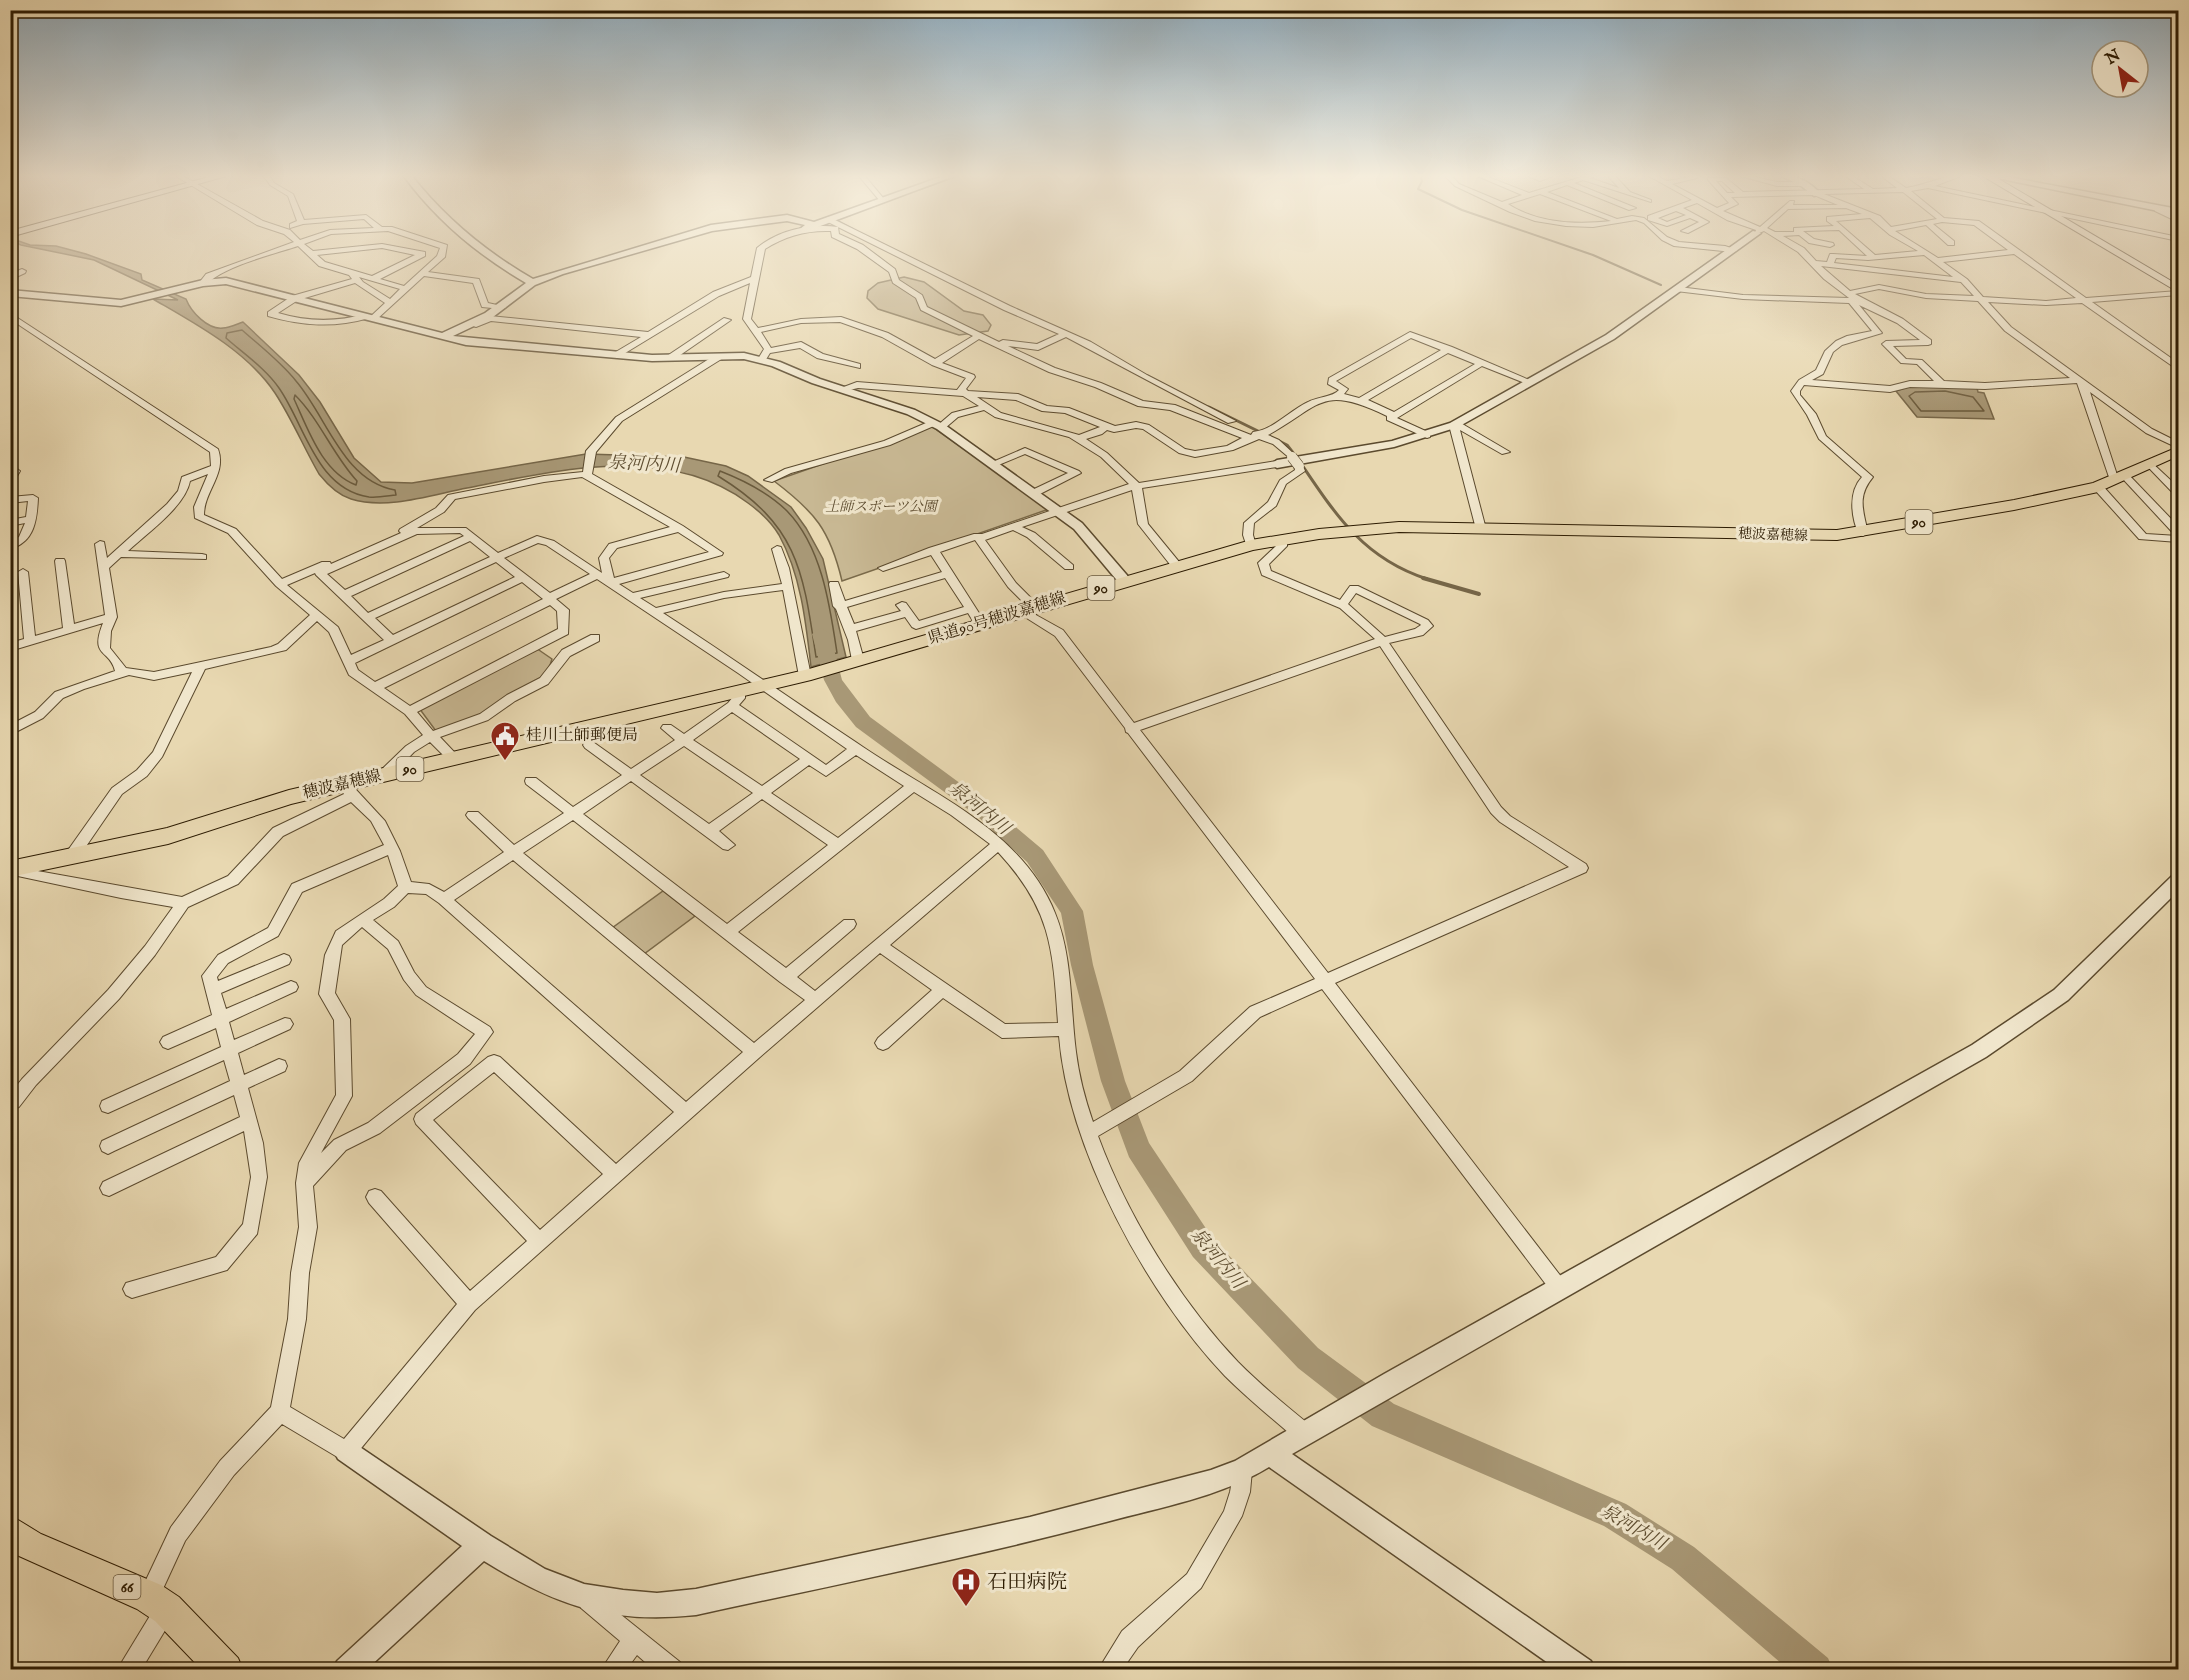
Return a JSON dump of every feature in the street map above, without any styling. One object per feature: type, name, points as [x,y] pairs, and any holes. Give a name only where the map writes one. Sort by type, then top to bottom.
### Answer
[{"type":"main road","points":[[2119,253],[2178,289]]},
{"type":"main road","name":"穂波嘉穂線","points":[[1356,530],[1650,530],[1802,537],[1863,533],[2098,487],[2178,451]]},
{"type":"main road","name":"県道90号穂波嘉穂線","points":[[854,662],[1176,565],[1251,545],[1356,530]]},
{"type":"main road","name":"穂波嘉穂線","points":[[14,870],[168,836],[289,797],[347,790],[384,775],[619,718],[735,699],[765,686],[854,662]]},
{"type":"main road","name":"66","points":[[15,1543],[158,1603],[226,1670]]},
{"type":"street","points":[[203,283],[215,273],[266,253]]},
{"type":"street","points":[[310,254],[314,253]]},
{"type":"street","points":[[375,278],[422,254],[419,253]]},
{"type":"street","points":[[407,289],[375,278],[354,277],[295,298],[271,314],[320,323],[346,323],[369,317],[391,303],[407,289],[441,257],[442,253]]},
{"type":"street","points":[[487,253],[498,264],[532,283]]},
{"type":"street","points":[[442,338],[501,307],[532,283],[560,272],[624,253]]},
{"type":"street","points":[[760,253],[747,319],[756,331],[765,355],[844,390],[911,412],[937,425],[1034,493],[1088,535],[1125,581]]},
{"type":"street","points":[[869,253],[892,271],[896,281],[920,297],[924,308],[989,341],[1052,370],[1141,404],[1172,407],[1250,438]]},
{"type":"street","points":[[897,253],[1006,308],[1067,334],[1276,442],[1292,457],[1299,466],[1299,471],[1283,482],[1270,506],[1253,516],[1246,531],[1251,545]]},
{"type":"street","points":[[883,568],[1136,485],[1385,446],[1427,435],[1455,424],[1610,337],[1728,253]]},
{"type":"street","points":[[1803,253],[1853,298],[1900,321],[1928,342],[1886,344],[1904,361],[1919,362],[1942,384]]},
{"type":"street","points":[[1870,253],[1874,257]]},
{"type":"street","points":[[1830,263],[1833,256],[1838,255],[1874,257],[1921,253]]},
{"type":"street","points":[[1926,253],[1964,281],[2008,329],[2156,436],[2178,446]]},
{"type":"street","points":[[1935,261],[1997,253]]},
{"type":"street","points":[[2019,253],[2178,367]]},
{"type":"street","points":[[310,254],[322,264],[354,277],[391,303]]},
{"type":"street","points":[[1816,263],[1964,281]]},
{"type":"street","points":[[10,278],[22,271]]},
{"type":"street","points":[[423,274],[476,280],[485,305],[501,307]]},
{"type":"street","points":[[617,355],[716,294],[753,279]]},
{"type":"street","points":[[10,293],[117,303],[203,283],[231,282],[442,338],[489,345],[670,358],[765,355],[801,345],[820,356],[857,366]]},
{"type":"street","points":[[1679,290],[1743,297],[1853,298],[1879,288],[1926,296],[2046,303],[2081,298],[2178,293]]},
{"type":"street","points":[[1853,298],[1878,333],[1850,338],[1839,343],[1829,351],[1820,372],[1802,382],[1795,391],[1811,414],[1822,437],[1868,477],[1858,488],[1857,496],[1863,533]]},
{"type":"street","points":[[10,315],[215,451],[216,468],[198,507],[199,516],[232,531],[280,584],[334,630],[353,672],[410,711],[453,758]]},
{"type":"street","points":[[472,324],[477,325],[490,318],[650,335]]},
{"type":"street","points":[[756,331],[801,321],[841,318],[885,335],[935,363],[971,377],[961,390],[985,406],[1014,421],[1057,430],[1104,455],[1136,485],[1143,524],[1176,565]]},
{"type":"street","points":[[670,358],[727,320]]},
{"type":"street","points":[[989,341],[1038,347],[1067,334]]},
{"type":"street","points":[[1340,394],[1344,389],[1331,382],[1332,380],[1410,335],[1530,382]]},
{"type":"street","points":[[935,363],[979,336]]},
{"type":"street","points":[[1362,400],[1449,349]]},
{"type":"street","points":[[610,583],[718,553],[679,528],[587,477],[587,473],[591,451],[628,411],[720,356]]},
{"type":"street","points":[[844,390],[857,386],[1018,397],[1045,410],[1066,410],[1114,429],[1136,425],[1146,427],[1182,451],[1195,454],[1230,448],[1250,438],[1261,436],[1304,405],[1340,394],[1362,400],[1394,416],[1482,363]]},
{"type":"street","points":[[1802,382],[1890,389],[1910,384],[1985,386],[2081,381]]},
{"type":"street","points":[[2081,381],[2120,479],[2173,520],[2178,532]]},
{"type":"street","points":[[769,480],[794,469],[887,443],[937,425],[955,415],[985,406]]},
{"type":"street","points":[[1390,418],[1427,435]]},
{"type":"street","points":[[1455,424],[1505,452]]},
{"type":"street","points":[[1455,424],[1481,529]]},
{"type":"street","points":[[1077,439],[1092,435],[1106,426]]},
{"type":"street","points":[[993,464],[1024,451],[1076,473],[1034,493]]},
{"type":"street","points":[[2150,464],[2178,492]]},
{"type":"street","points":[[103,568],[171,506],[183,491],[185,479],[216,468]]},
{"type":"street","points":[[280,584],[406,530],[440,510],[452,497],[587,473]]},
{"type":"street","points":[[2098,487],[2143,537],[2178,539]]},
{"type":"street","points":[[10,500],[33,498],[32,519],[23,538],[18,544],[10,546]]},
{"type":"street","points":[[10,523],[32,519]]},
{"type":"street","points":[[1013,526],[1031,535],[1069,567]]},
{"type":"street","points":[[610,583],[604,558],[613,546],[679,528]]},
{"type":"street","points":[[392,641],[320,573],[415,531],[462,530],[563,610],[564,632],[410,711]]},
{"type":"street","points":[[343,595],[471,537]]},
{"type":"street","points":[[982,537],[979,538],[1029,610],[1059,633],[1130,729],[1560,1289]]},
{"type":"street","points":[[368,617],[537,539],[550,543],[827,727],[912,787],[966,818],[999,844],[1039,893],[1053,924],[1058,950],[1064,1029],[1078,1103],[1093,1131],[1135,1234],[1185,1310],[1229,1365],[1304,1434]]},
{"type":"street","points":[[1093,1131],[1186,1076],[1255,1012],[1581,868],[1505,819],[1496,810],[1382,641],[1342,605],[1266,573],[1263,563],[1282,546],[1283,540]]},
{"type":"street","points":[[100,544],[111,616],[102,637],[104,648],[122,668],[122,674]]},
{"type":"street","points":[[777,549],[788,586],[808,675]]},
{"type":"street","points":[[933,550],[980,624]]},
{"type":"street","points":[[120,554],[202,557]]},
{"type":"street","points":[[60,561],[69,629]]},
{"type":"street","points":[[23,572],[30,641]]},
{"type":"street","points":[[375,687],[597,574]]},
{"type":"street","points":[[839,606],[948,574]]},
{"type":"street","points":[[630,597],[724,575]]},
{"type":"street","points":[[347,662],[522,578]]},
{"type":"street","points":[[834,584],[839,606],[850,629],[854,662]]},
{"type":"street","points":[[653,612],[724,595],[788,586]]},
{"type":"street","points":[[1130,729],[1382,641],[1424,630],[1426,624],[1354,588],[1342,605]]},
{"type":"street","points":[[850,629],[904,609],[916,625],[970,609]]},
{"type":"street","points":[[10,731],[39,715],[60,695],[70,690],[122,674],[138,672],[154,676],[282,647],[317,615]]},
{"type":"street","points":[[10,647],[111,616]]},
{"type":"street","points":[[384,775],[404,754],[431,736],[484,717],[511,698],[544,681],[561,658],[595,638]]},
{"type":"street","points":[[71,857],[117,791],[142,772],[158,754],[200,667]]},
{"type":"street","points":[[444,899],[685,739],[735,699],[826,771],[856,749]]},
{"type":"street","points":[[667,728],[837,845]]},
{"type":"street","points":[[589,745],[633,774],[728,845]]},
{"type":"street","points":[[709,831],[809,759]]},
{"type":"street","points":[[531,781],[815,999]]},
{"type":"street","points":[[727,932],[912,787]]},
{"type":"street","points":[[10,1105],[31,1079],[65,1048],[136,970],[183,903],[233,880],[278,832],[347,790],[376,819],[398,862],[405,887]]},
{"type":"street","points":[[473,815],[514,853],[754,1052]]},
{"type":"street","points":[[346,1451],[469,1304],[614,1173],[999,844]]},
{"type":"street","points":[[132,1289],[221,1264],[251,1228],[259,1177],[255,1143],[209,976],[223,958],[273,932],[297,888],[390,848]]},
{"type":"street","points":[[10,882],[14,870],[121,893],[183,903]]},
{"type":"street","points":[[280,1412],[346,1451],[482,1545],[537,1579],[584,1597],[657,1606],[696,1602],[1030,1530],[1211,1482],[1242,1470],[1271,1454],[1385,1386],[1913,1090],[2051,1003],[2178,881]]},
{"type":"street","points":[[405,887],[429,889],[444,899],[686,1112]]},
{"type":"street","points":[[128,1670],[158,1603],[178,1534],[227,1468],[280,1412],[297,1319],[300,1273],[308,1227],[304,1183],[307,1163],[344,1096],[342,1019],[327,994],[336,943],[342,934],[389,904],[405,887]]},
{"type":"street","points":[[304,1183],[340,1145],[374,1128],[406,1105],[476,1046],[485,1032],[421,992],[409,976],[393,945],[363,920]]},
{"type":"street","points":[[785,978],[849,924]]},
{"type":"street","points":[[881,946],[1002,1031],[1064,1029]]},
{"type":"street","points":[[212,990],[284,960]]},
{"type":"street","points":[[168,1042],[291,987]]},
{"type":"street","points":[[883,1043],[943,989]]},
{"type":"street","points":[[108,1107],[285,1024]]},
{"type":"street","points":[[476,1046],[614,1173]]},
{"type":"street","points":[[422,1119],[494,1062]]},
{"type":"street","points":[[108,1146],[279,1066]]},
{"type":"street","points":[[406,1105],[538,1240]]},
{"type":"street","points":[[109,1188],[248,1121]]},
{"type":"street","points":[[375,1197],[469,1304]]},
{"type":"street","points":[[1271,1454],[1582,1670]]},
{"type":"street","points":[[1109,1670],[1130,1639],[1194,1581],[1232,1516],[1240,1492],[1242,1470]]},
{"type":"street","points":[[346,1670],[482,1545]]},
{"type":"street","points":[[584,1597],[672,1670]]},
{"type":"street","points":[[612,1670],[635,1639]]},
{"type":"green space","points":[[904,277],[924,282],[964,311],[983,315],[991,325],[988,331],[959,335],[878,309],[867,298],[868,291],[878,283]]},
{"type":"green space","name":"土師スポーツ公園","points":[[931,426],[1049,509],[842,581],[832,548],[819,523],[774,481]]},
{"type":"green space","points":[[536,648],[552,659],[546,672],[535,684],[503,704],[436,731],[419,708]]},
{"type":"green space","points":[[663,891],[695,916],[644,954],[612,928]]},
{"type":"water","points":[[62,253],[84,253],[141,274],[142,280],[186,299],[196,314],[206,323],[217,328],[243,322],[299,375],[320,402],[354,458],[381,482],[412,483],[586,454],[684,457],[726,466],[748,476],[791,507],[823,559],[846,657],[811,667],[804,616],[793,566],[779,535],[761,513],[717,484],[683,473],[648,467],[612,466],[538,474],[394,502],[379,503],[351,499],[333,489],[319,474],[275,393],[250,364],[220,340],[153,299],[178,300],[94,260]]},
{"type":"water","points":[[1913,385],[1977,388],[1978,392],[1984,393],[1994,419],[1917,417],[1896,391]]},
{"type":"waterway","points":[[1588,253],[1661,285]]},
{"type":"waterway","points":[[1209,407],[1262,433]]},
{"type":"waterway","points":[[1277,440],[1287,445],[1294,454]]},
{"type":"waterway","points":[[1302,465],[1341,519],[1369,548],[1386,560],[1427,579]]},
{"type":"waterway","points":[[1423,578],[1479,594]]},
{"type":"waterway","name":"泉河内川","points":[[821,634],[833,680],[843,698],[863,722],[984,811],[1035,856],[1072,911],[1082,965],[1113,1081],[1138,1149],[1203,1248],[1308,1358],[1383,1415],[1615,1515],[1683,1558],[1816,1670]]},
{"type":"place","name":"桂川土師郵便局","points":[[505,762]]},
{"type":"place","name":"石田病院","points":[[966,1608]]}]
